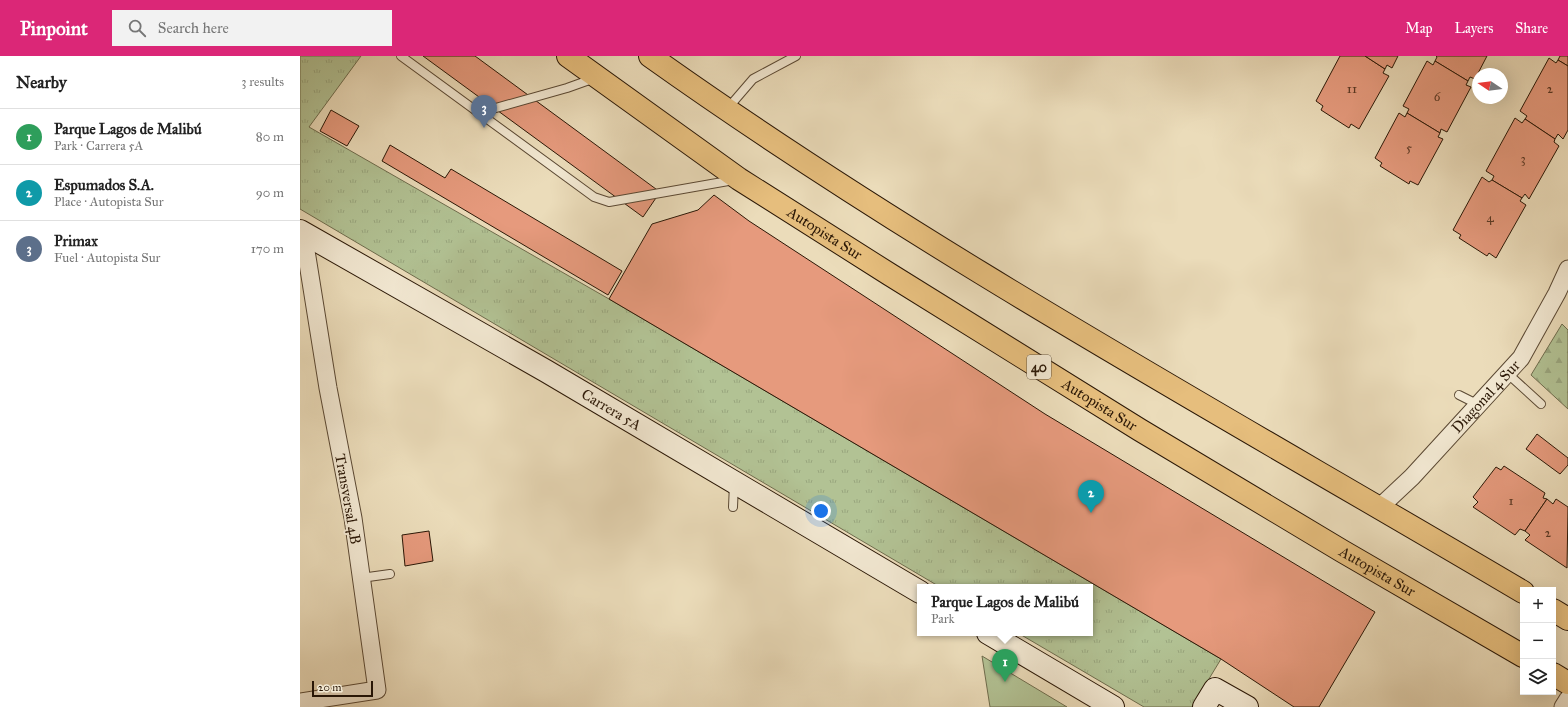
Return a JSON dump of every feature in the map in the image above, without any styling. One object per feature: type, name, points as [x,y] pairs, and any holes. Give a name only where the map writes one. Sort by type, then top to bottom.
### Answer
[{"type":"highway","name":"Autopista Sur","points":[[568,56],[739,180],[1146,434],[1342,551],[1520,654]]},
{"type":"highway","points":[[650,56],[727,110],[859,197],[1102,345],[1520,590]]},
{"type":"highway","points":[[1556,612],[1568,619]]},
{"type":"highway","points":[[1556,676],[1568,683]]},
{"type":"main road","name":"Carrera 5A","points":[[301,232],[546,371],[917,590]]},
{"type":"main road","points":[[993,636],[1113,707]]},
{"type":"main road","points":[[1204,707],[1215,689],[1247,707]]},
{"type":"street","name":"Transversal 4B","points":[[300,702],[377,690],[353,518],[328,388],[301,232]]},
{"type":"street","name":"Diagonal 4 Sur","points":[[1380,507],[1412,477],[1479,406],[1521,358],[1568,269]]},
{"type":"street","points":[[1563,707],[1568,699]]},
{"type":"lane","points":[[402,56],[594,197],[609,202],[739,180]]},
{"type":"lane","points":[[727,110],[753,79],[796,56]]},
{"type":"lane","points":[[478,113],[597,78]]},
{"type":"lane","points":[[1507,373],[1541,404]]},
{"type":"lane","points":[[1459,395],[1479,406]]},
{"type":"lane","points":[[733,507],[734,482]]},
{"type":"lane","points":[[361,578],[390,574]]},
{"type":"green space","points":[[300,56],[361,56],[309,127],[609,299],[1221,659],[1192,707],[1144,707],[1023,636],[1093,636],[1093,584],[935,584],[300,209]]},
{"type":"green space","points":[[1562,324],[1568,330],[1568,409],[1531,375]]},
{"type":"green space","points":[[982,656],[1067,707],[990,707]]},
{"type":"building","points":[[423,56],[475,56],[660,192],[643,217]]},
{"type":"building","points":[[1340,56],[1365,56],[1385,69],[1383,73],[1389,76],[1359,129],[1351,124],[1349,128],[1321,110],[1323,106],[1316,101]]},
{"type":"building","points":[[1365,56],[1398,56],[1392,68],[1387,65],[1385,69]]},
{"type":"building","points":[[1436,56],[1487,56],[1481,68],[1472,68],[1472,78],[1470,77],[1468,81],[1435,61]]},
{"type":"building","points":[[1560,56],[1568,56],[1568,66],[1558,60]]},
{"type":"building","points":[[1549,58],[1556,63],[1558,60],[1568,66],[1568,130],[1563,139],[1558,134],[1555,139],[1525,119],[1527,116],[1520,111]]},
{"type":"building","points":[[1427,61],[1433,65],[1435,61],[1468,81],[1466,85],[1471,87],[1447,132],[1441,129],[1440,133],[1407,113],[1409,109],[1403,106]]},
{"type":"building","points":[[331,110],[359,126],[347,146],[320,131]]},
{"type":"building","points":[[1399,113],[1405,117],[1407,113],[1440,133],[1438,137],[1443,139],[1418,185],[1410,181],[1409,184],[1380,166],[1382,163],[1375,158]]},
{"type":"building","points":[[1515,118],[1522,123],[1525,119],[1555,139],[1554,142],[1559,146],[1529,199],[1525,194],[1522,198],[1492,180],[1494,176],[1486,171]]},
{"type":"building","points":[[390,145],[445,178],[451,169],[622,271],[608,295],[382,161]]},
{"type":"building","points":[[1482,177],[1489,182],[1492,180],[1522,198],[1520,201],[1526,205],[1496,258],[1489,253],[1487,256],[1459,238],[1461,235],[1453,230]]},
{"type":"building","points":[[714,195],[749,221],[1045,414],[1375,612],[1319,707],[1294,707],[1221,659],[609,299],[652,224],[698,210]]},
{"type":"building","points":[[1537,434],[1568,458],[1568,465],[1560,474],[1526,449]]},
{"type":"building","points":[[1504,466],[1545,493],[1543,498],[1547,499],[1525,531],[1520,529],[1515,535],[1473,507],[1478,502],[1473,497],[1496,467],[1501,470]]},
{"type":"building","points":[[1547,499],[1553,504],[1556,499],[1568,507],[1567,568],[1525,540],[1530,535],[1525,531]]},
{"type":"building","points":[[429,531],[433,561],[405,566],[402,535]]},
{"type":"place","name":"Primax","points":[[484,128]]},
{"type":"place","name":"Espumados S.A.","points":[[1091,513]]},
{"type":"place","name":"Parque Lagos de Malibú","points":[[1005,682]]}]
